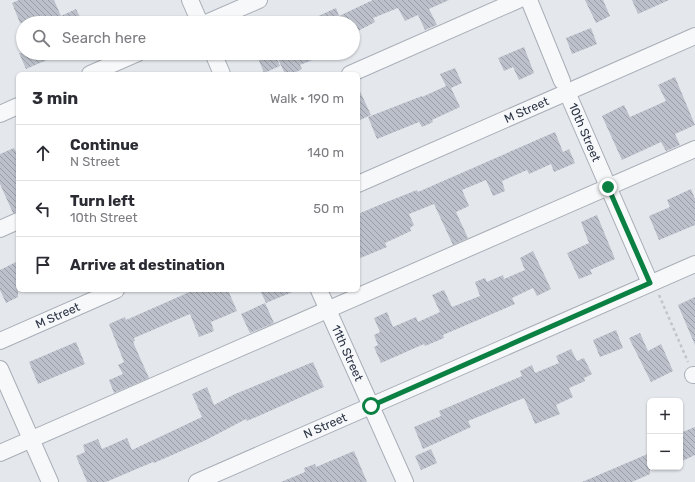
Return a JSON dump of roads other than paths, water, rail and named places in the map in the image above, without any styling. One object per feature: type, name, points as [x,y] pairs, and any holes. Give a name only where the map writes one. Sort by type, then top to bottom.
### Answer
[{"type":"street","points":[[190,0],[197,16]]},
{"type":"street","points":[[222,16],[258,0]]},
{"type":"street","points":[[355,72],[518,0]]},
{"type":"street","name":"10th Street","points":[[529,0],[608,187],[652,283]]},
{"type":"street","name":"M Street","points":[[360,183],[565,86],[695,36]]},
{"type":"street","points":[[95,72],[122,60]]},
{"type":"street","points":[[216,60],[221,72]]},
{"type":"street","points":[[0,114],[16,107]]},
{"type":"street","points":[[0,453],[695,149]]},
{"type":"street","points":[[0,228],[16,221]]},
{"type":"street","name":"N Street","points":[[197,482],[695,264]]},
{"type":"street","name":"M Street","points":[[0,341],[111,292]]},
{"type":"street","name":"11th Street","points":[[320,292],[405,482]]},
{"type":"street","points":[[0,368],[50,482]]}]
